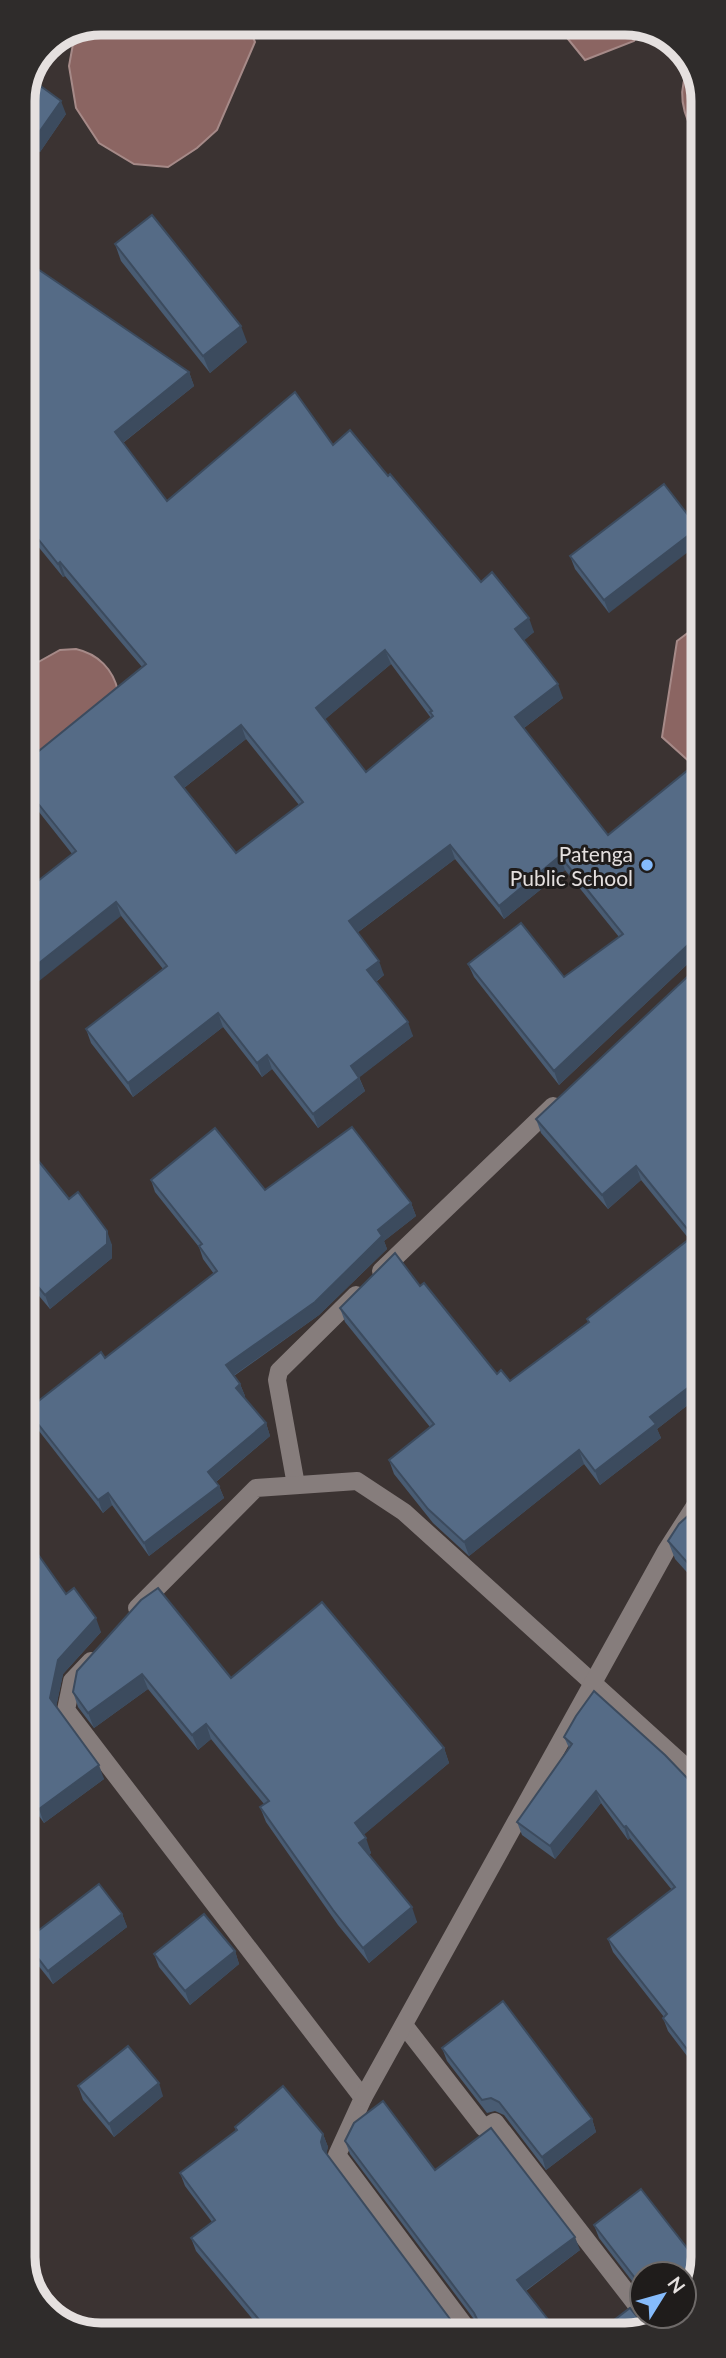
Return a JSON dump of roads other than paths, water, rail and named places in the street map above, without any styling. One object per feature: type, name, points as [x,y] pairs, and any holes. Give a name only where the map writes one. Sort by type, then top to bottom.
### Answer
[{"type":"street","points":[[296,1485],[277,1380],[279,1371],[428,1224],[570,1090]]},
{"type":"street","points":[[122,1626],[256,1488],[357,1481],[404,1512],[691,1772]]},
{"type":"street","points":[[463,2323],[337,2155],[363,2098],[666,1551],[691,1512]]},
{"type":"street","points":[[105,1644],[72,1681],[66,1710],[363,2098]]},
{"type":"street","points":[[404,2025],[484,2128],[495,2122],[628,2294]]},
{"type":"place","name":"Patenga Public School","points":[[647,865]]}]
